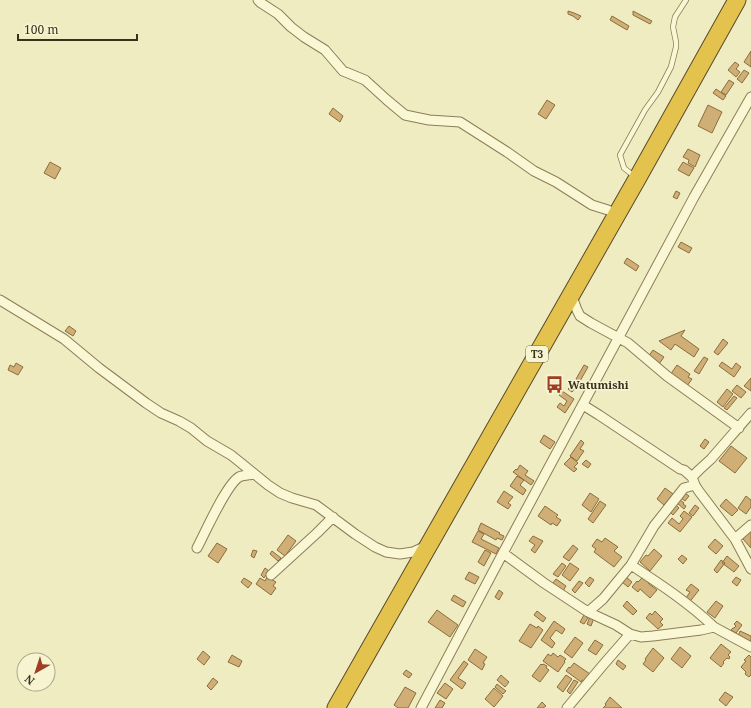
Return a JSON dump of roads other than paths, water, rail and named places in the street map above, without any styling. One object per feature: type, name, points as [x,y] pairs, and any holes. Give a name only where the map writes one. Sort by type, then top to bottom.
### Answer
[{"type":"highway","name":"T3","points":[[336,708],[637,179],[737,0]]},
{"type":"street","points":[[258,0],[278,14],[304,37],[326,50],[342,71],[365,80],[405,115],[429,120],[460,122],[534,170],[592,205],[608,210]]},
{"type":"street","points":[[421,708],[694,197],[750,104]]},
{"type":"street","points":[[571,294],[580,316],[628,343],[667,376],[739,428]]},
{"type":"street","points":[[0,300],[64,339],[99,368],[146,403],[161,413],[180,421],[191,428],[207,441],[231,455],[280,493],[292,498],[313,503],[355,534],[386,552],[400,554],[413,552],[428,546]]},
{"type":"street","points":[[583,405],[599,414],[680,469],[684,470],[694,481],[735,539],[751,569]]},
{"type":"street","points":[[588,612],[603,599],[631,565],[654,526],[684,488],[694,481],[699,470],[711,459],[751,413]]},
{"type":"street","points":[[197,548],[216,510],[235,480],[240,476],[254,474]]},
{"type":"street","points":[[271,575],[317,534],[333,517]]},
{"type":"street","points":[[735,539],[751,525]]},
{"type":"street","points":[[503,553],[544,583],[588,612],[616,625],[630,634],[641,637],[701,630],[714,627]]},
{"type":"street","points":[[631,565],[658,582],[714,627],[751,647]]},
{"type":"street","points":[[567,708],[630,634]]},
{"type":"lane","points":[[637,179],[624,168],[620,155],[645,110],[658,92],[670,67],[676,47],[673,27],[675,17],[686,0]]},
{"type":"place","name":"Watumishi","points":[[555,384]]}]
